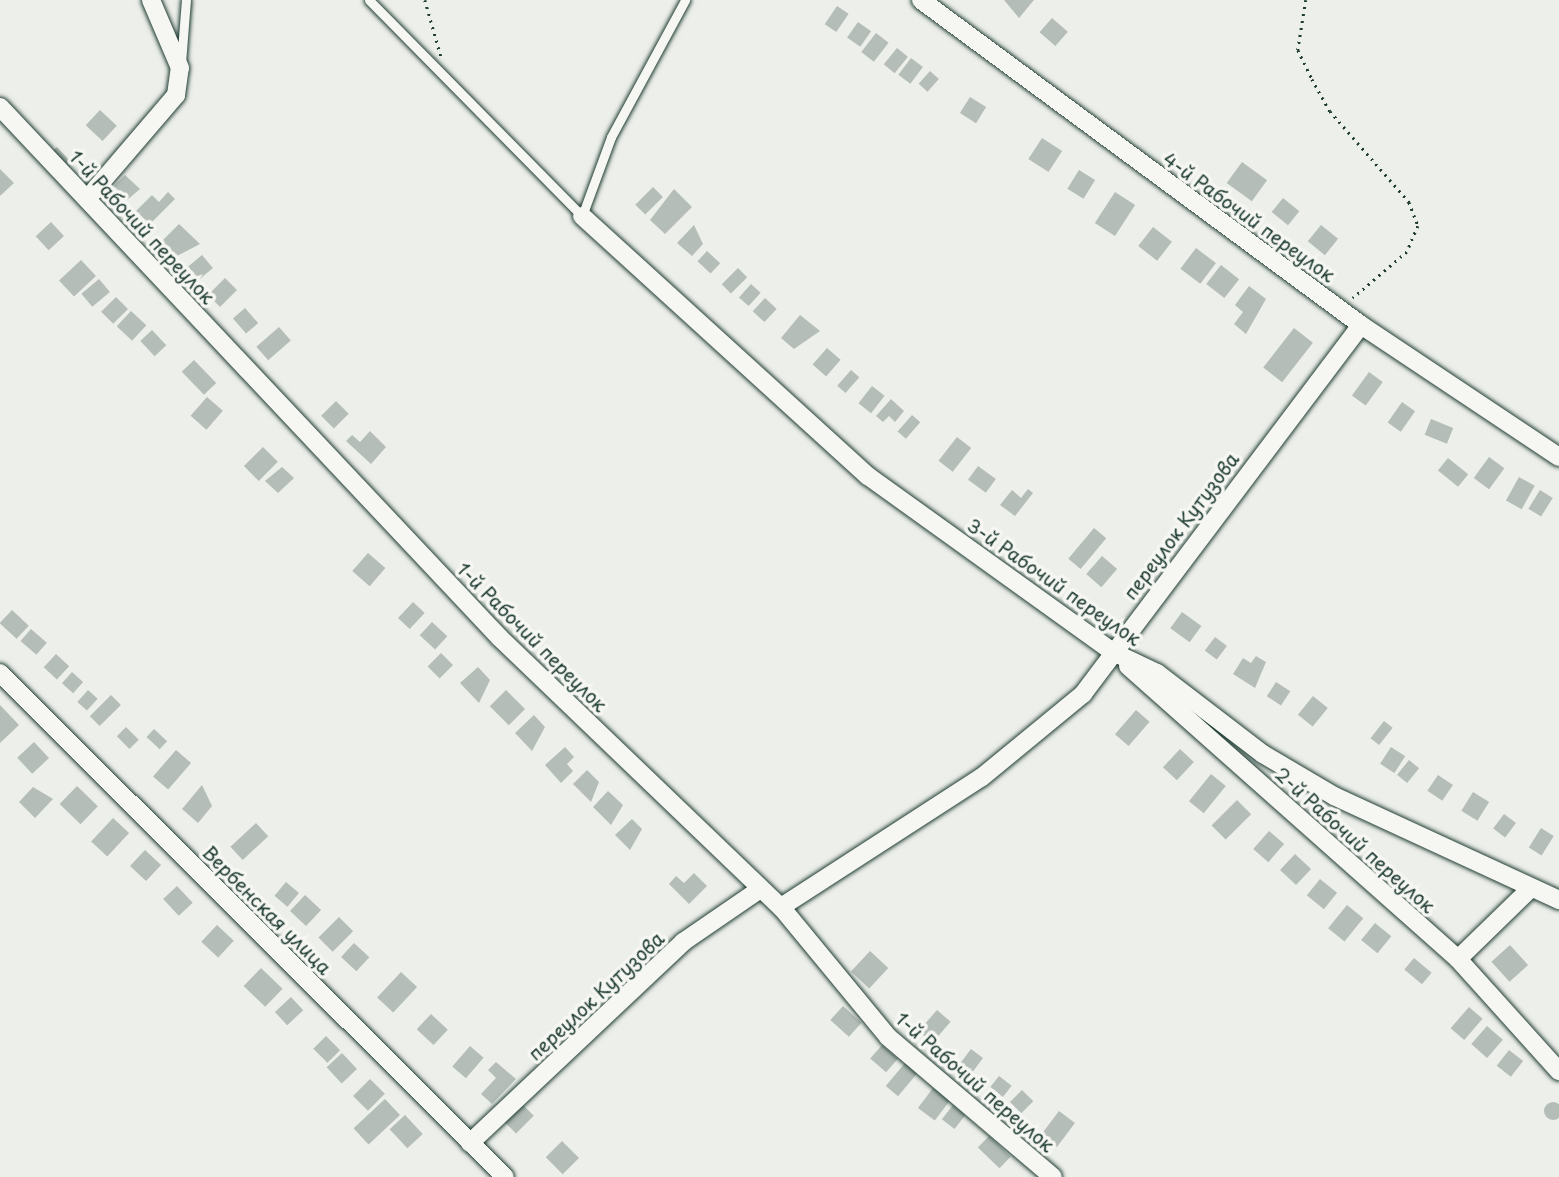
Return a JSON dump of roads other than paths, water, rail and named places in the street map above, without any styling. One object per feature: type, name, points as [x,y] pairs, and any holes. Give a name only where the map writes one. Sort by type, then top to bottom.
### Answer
[{"type":"street","points":[[87,200],[176,95],[180,68],[151,0]]},
{"type":"street","name":"4-й Рабочий переулок","points":[[921,0],[1344,313],[1559,457]]},
{"type":"street","name":"1-й Рабочий переулок","points":[[0,107],[500,638],[759,890],[780,907],[888,1037],[1052,1177]]},
{"type":"street","name":"3-й Рабочий переулок","points":[[582,216],[868,476],[1112,652],[1157,673],[1263,754],[1334,796],[1559,900]]},
{"type":"street","name":"переулок Кутузова","points":[[780,907],[982,777],[1076,701],[1361,325]]},
{"type":"street","name":"2-й Рабочий переулок","points":[[1112,652],[1458,959],[1559,1071]]},
{"type":"street","name":"Вербенская улица","points":[[0,673],[505,1177]]},
{"type":"street","points":[[1458,959],[1531,888]]},
{"type":"street","name":"переулок Кутузова","points":[[470,1143],[683,942],[759,890]]},
{"type":"lane","points":[[180,68],[186,0]]},
{"type":"lane","points":[[369,0],[582,216],[611,137],[685,0]]}]
